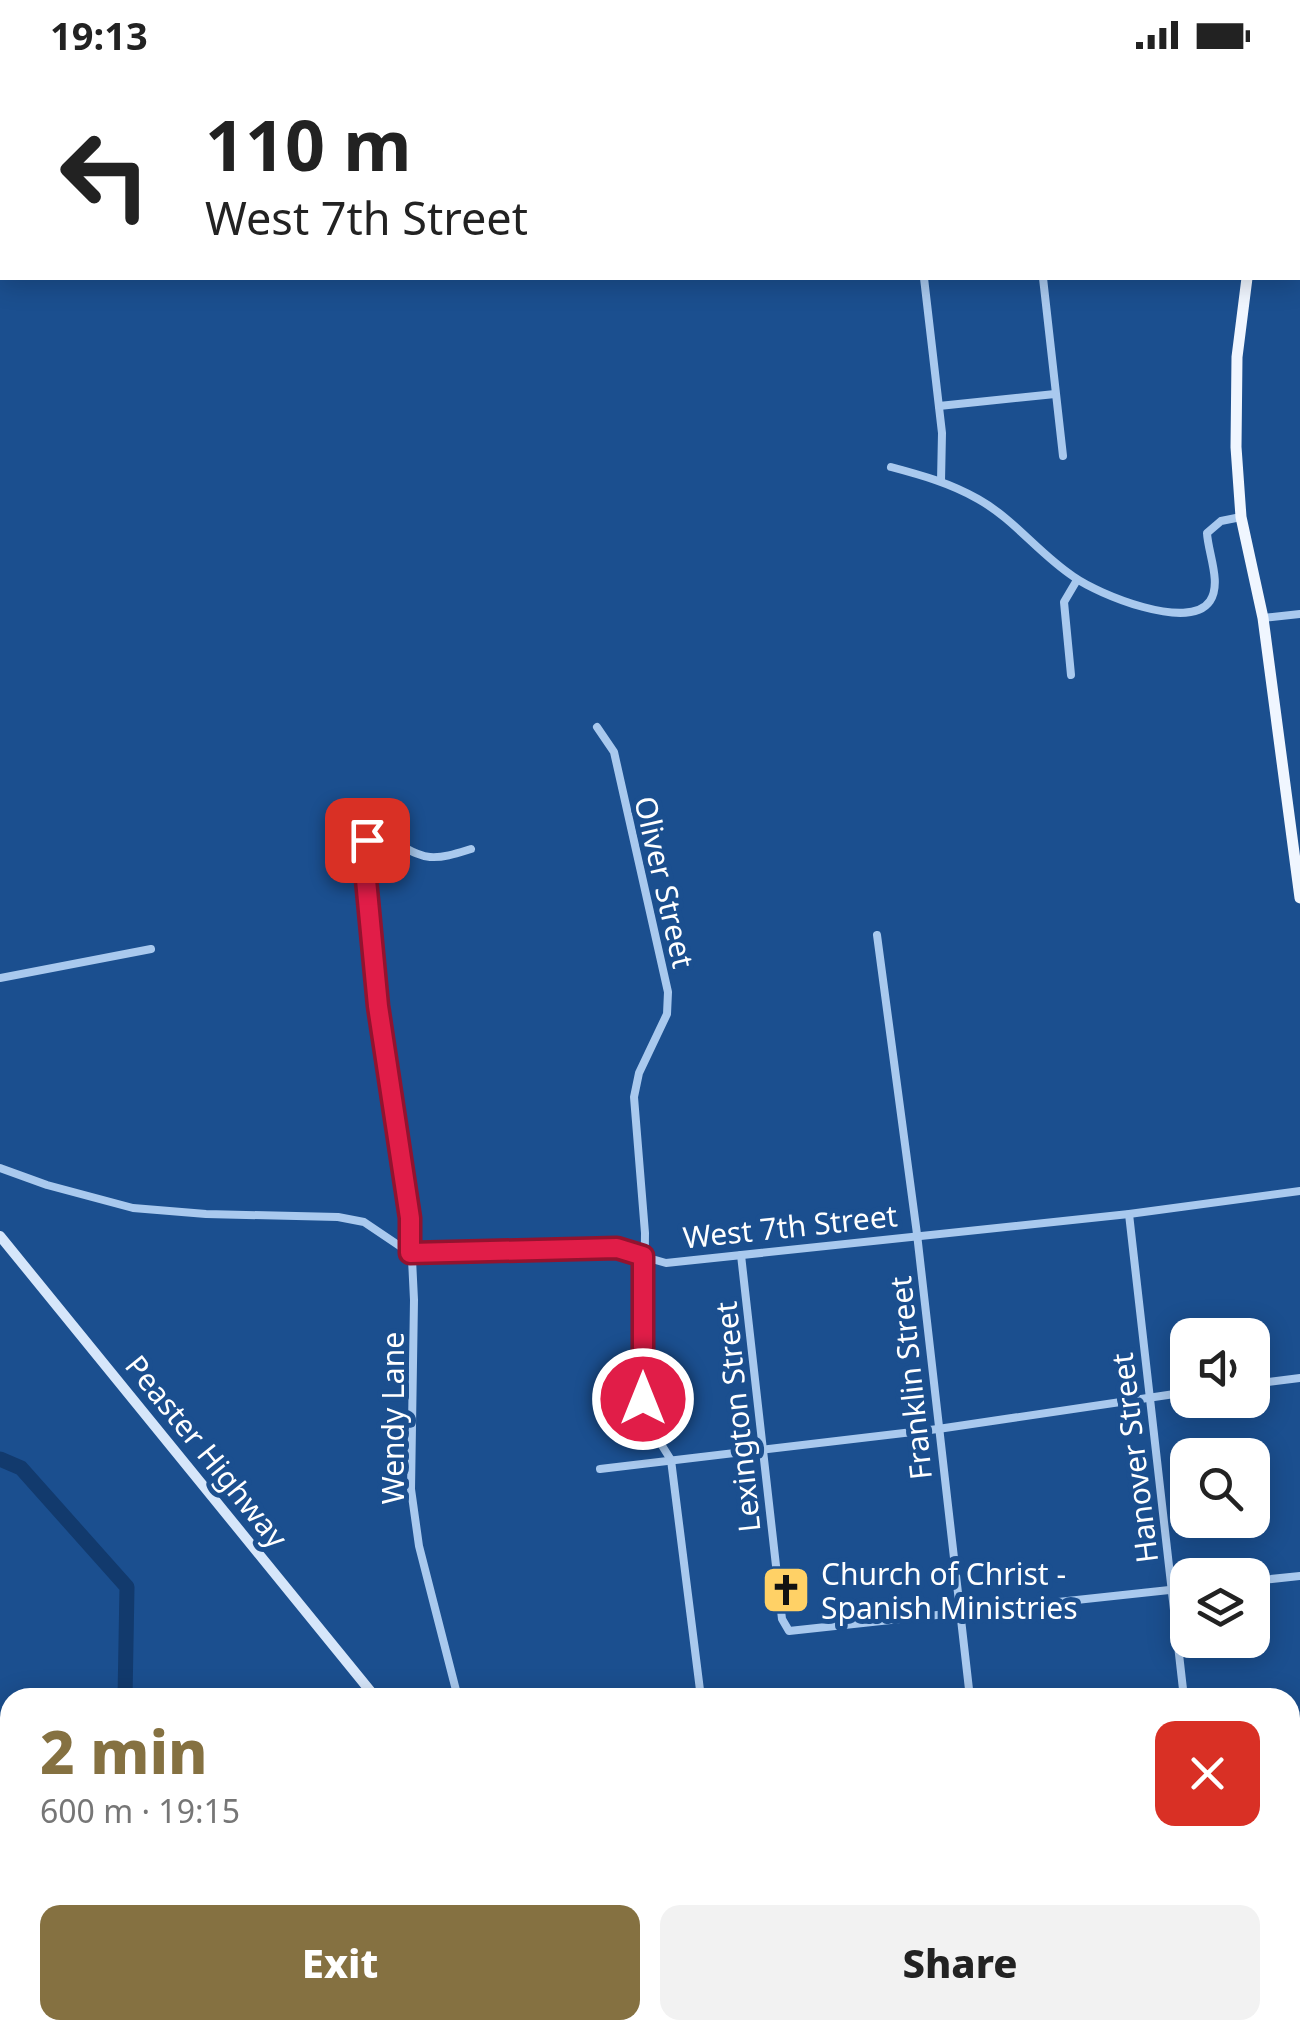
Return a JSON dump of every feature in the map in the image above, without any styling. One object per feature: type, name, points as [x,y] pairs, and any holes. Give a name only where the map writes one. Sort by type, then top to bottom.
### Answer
[{"type":"main road","points":[[1247,280],[1236,358],[1241,518],[1263,618],[1300,898]]},
{"type":"main road","name":"Peaster Highway","points":[[0,1236],[368,1688]]},
{"type":"street","points":[[924,280],[939,406],[941,481]]},
{"type":"street","points":[[1043,280],[1063,456]]},
{"type":"street","points":[[939,406],[1055,394]]},
{"type":"street","points":[[891,466],[941,481],[978,499],[1078,580],[1112,596],[1176,614],[1188,615],[1202,609],[1214,590],[1207,533],[1220,521],[1241,518]]},
{"type":"street","points":[[1071,676],[1064,602],[1078,580]]},
{"type":"street","points":[[1263,618],[1300,614]]},
{"type":"street","name":"Oliver Street","points":[[597,727],[614,752],[668,992],[667,1014],[639,1073],[634,1096],[643,1201],[643,1399],[652,1428],[672,1460],[700,1688]]},
{"type":"street","name":"Wendy Lane","points":[[455,1688],[419,1546],[410,1488],[414,1300],[410,1218],[378,1012],[363,848],[367,840],[375,837],[387,838],[433,858],[471,848]]},
{"type":"street","name":"Franklin Street","points":[[877,934],[918,1234],[969,1688]]},
{"type":"street","points":[[0,978],[151,950]]},
{"type":"street","points":[[0,1168],[133,1208],[338,1217],[364,1222],[410,1253]]},
{"type":"street","name":"West 7th Street","points":[[410,1253],[617,1248],[666,1262],[1129,1214],[1300,1191]]},
{"type":"street","name":"Hanover Street","points":[[1129,1214],[1170,1566]]},
{"type":"street","name":"Lexington Street","points":[[741,1255],[782,1619],[790,1632],[959,1615]]},
{"type":"street","points":[[1270,1382],[1300,1378]]},
{"type":"street","points":[[600,1469],[938,1429],[1170,1394]]},
{"type":"street","points":[[1270,1579],[1300,1576]]},
{"type":"street","points":[[959,1615],[1170,1589]]},
{"type":"street","name":"Hanover Street","points":[[1180,1658],[1183,1688]]},
{"type":"waterway","points":[[0,1459],[21,1468],[127,1587],[125,1688]]},
{"type":"place","name":"Church of Christ - Spanish Ministries","points":[[786,1590]]},
{"type":"route","points":[[367,840],[363,848],[374,976],[410,1218],[410,1253],[617,1248],[643,1256],[643,1399]]}]
